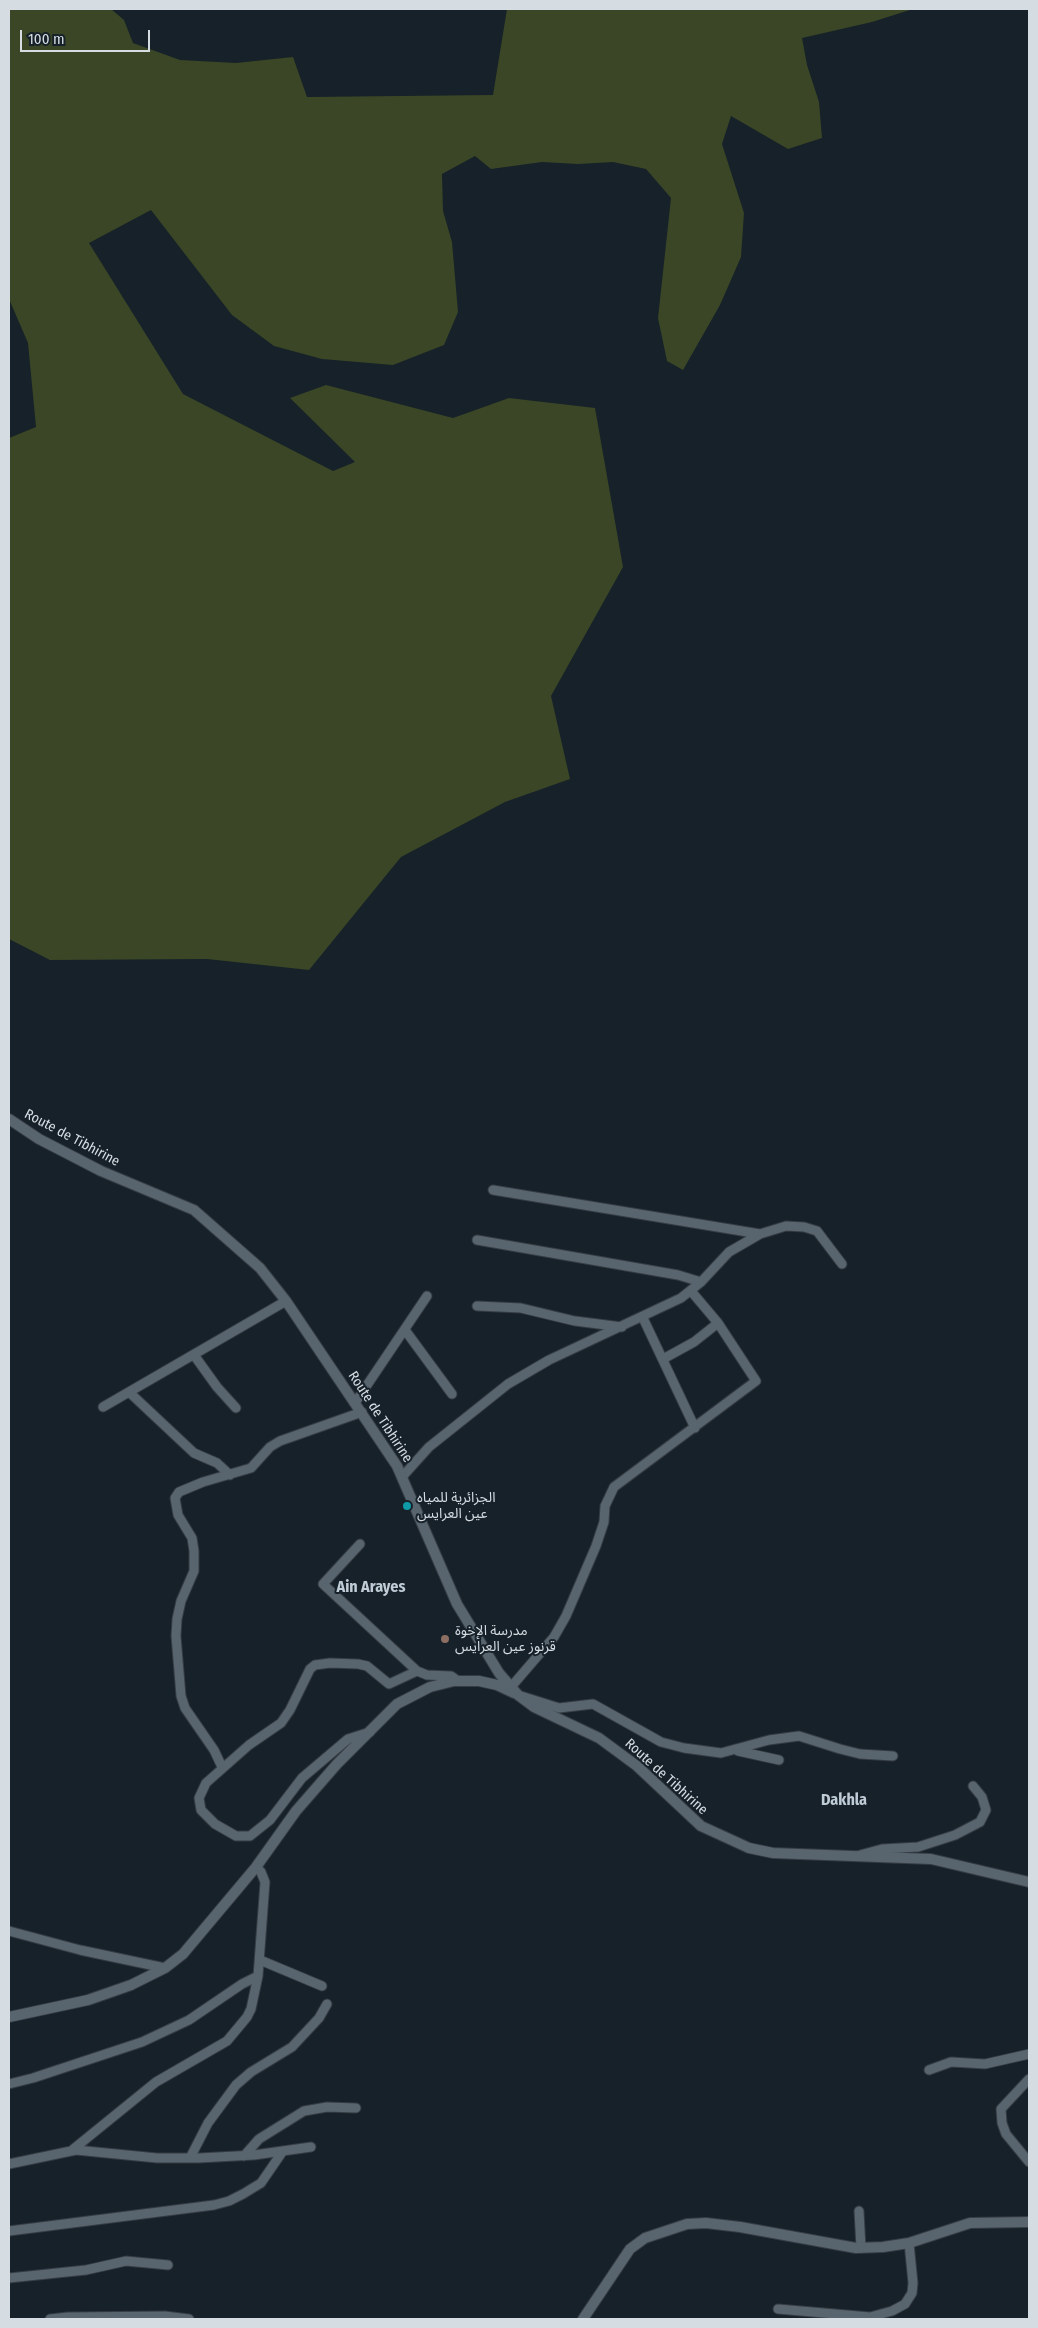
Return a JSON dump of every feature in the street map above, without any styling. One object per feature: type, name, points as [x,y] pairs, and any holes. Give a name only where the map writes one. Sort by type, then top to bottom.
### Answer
[{"type":"street","name":"Route de Tibhirine","points":[[9,1119],[101,1172],[194,1210],[260,1268],[286,1301],[362,1412],[402,1477],[457,1604],[478,1640],[510,1687],[518,1695],[548,1714],[600,1738],[637,1766],[701,1826],[749,1848],[774,1853],[931,1859],[1029,1882]]},
{"type":"street","points":[[493,1190],[760,1234]]},
{"type":"street","points":[[402,1477],[429,1447],[508,1384],[549,1360],[643,1318],[691,1291],[729,1252],[760,1234],[786,1226],[804,1227],[817,1231],[842,1264]]},
{"type":"street","points":[[477,1240],[678,1275],[701,1282]]},
{"type":"street","points":[[510,1687],[554,1636],[566,1616],[596,1546],[604,1522],[605,1506],[614,1487],[756,1381],[718,1323],[691,1291]]},
{"type":"street","points":[[355,1403],[427,1296]]},
{"type":"street","points":[[103,1407],[286,1301]]},
{"type":"street","points":[[477,1306],[520,1308],[576,1321],[624,1327]]},
{"type":"street","points":[[643,1318],[695,1428]]},
{"type":"street","points":[[663,1359],[694,1342],[718,1323]]},
{"type":"street","points":[[405,1330],[452,1394]]},
{"type":"street","points":[[194,1355],[217,1387],[236,1408]]},
{"type":"street","points":[[129,1392],[194,1452],[217,1463],[230,1474]]},
{"type":"street","points":[[222,1767],[214,1750],[180,1696],[176,1636],[177,1619],[181,1601],[194,1571],[194,1551],[192,1538],[178,1515],[174,1504],[179,1492],[203,1482],[252,1468],[270,1447],[280,1441],[362,1412]]},
{"type":"street","points":[[360,1544],[323,1584],[417,1671],[427,1675],[451,1676],[458,1682]]},
{"type":"street","points":[[370,1732],[348,1739],[302,1778],[270,1820],[250,1836],[236,1836],[215,1824],[202,1810],[199,1798],[202,1790],[222,1767],[281,1723],[290,1710],[310,1669],[315,1665],[358,1664],[367,1666],[389,1684],[417,1671]]},
{"type":"street","points":[[9,2017],[88,2000],[131,1985],[165,1968],[198,1938],[256,1866],[296,1811],[337,1764],[397,1704],[412,1694],[430,1687],[458,1682],[479,1681],[497,1685],[518,1695],[559,1708],[594,1704],[661,1742],[684,1748],[721,1753],[769,1740],[799,1736],[860,1754],[893,1756]]},
{"type":"street","points":[[734,1750],[756,1753],[780,1760]]},
{"type":"street","points":[[855,1856],[882,1848],[918,1847],[956,1835],[980,1822],[986,1810],[982,1797],[973,1786]]},
{"type":"street","points":[[71,2150],[156,2082],[227,2041],[236,2032],[251,2009],[260,1960],[265,1882],[256,1866]]},
{"type":"street","points":[[9,1931],[80,1950],[165,1968]]},
{"type":"street","points":[[260,1960],[322,1986]]},
{"type":"street","points":[[9,2084],[33,2078],[142,2042],[189,2020],[242,1984],[258,1976]]},
{"type":"street","points":[[190,2158],[208,2124],[236,2085],[251,2072],[292,2048],[319,2018],[327,2004]]},
{"type":"street","points":[[929,2070],[951,2062],[985,2064],[1029,2054]]},
{"type":"street","points":[[1029,2079],[1001,2109],[1002,2123],[1006,2134],[1029,2162]]},
{"type":"street","points":[[244,2156],[259,2139],[304,2110],[326,2107],[356,2108]]},
{"type":"street","points":[[9,2164],[71,2150],[92,2150],[157,2158],[190,2158],[244,2156],[311,2147]]},
{"type":"street","points":[[9,2230],[214,2205],[229,2201],[261,2183],[283,2151]]},
{"type":"street","points":[[859,2211],[861,2248]]},
{"type":"street","points":[[583,2319],[630,2250],[645,2238],[667,2229],[706,2223],[861,2248],[909,2243],[970,2223],[1029,2222]]},
{"type":"street","points":[[778,2309],[870,2317],[892,2311],[905,2304],[912,2293],[909,2243]]},
{"type":"street","points":[[9,2278],[86,2270],[126,2261],[168,2265]]},
{"type":"street","points":[[50,2319],[68,2317],[165,2316],[189,2319]]},
{"type":"green space","points":[[9,9],[111,9],[124,20],[133,43],[180,60],[236,63],[293,57],[307,97],[493,95],[507,9],[913,9],[872,22],[802,38],[807,65],[819,102],[822,138],[788,149],[731,116],[722,144],[744,213],[741,257],[720,305],[683,370],[667,361],[658,318],[671,198],[646,169],[613,162],[578,164],[542,162],[491,169],[475,156],[442,174],[443,211],[452,242],[458,312],[444,345],[393,365],[322,359],[274,346],[232,315],[151,210],[89,243],[183,394],[333,471],[355,462],[290,398],[326,385],[453,418],[509,398],[595,408],[623,567],[551,696],[570,779],[505,802],[401,857],[309,970],[207,959],[50,960],[9,939],[9,438],[36,427],[28,343],[9,299]]},
{"type":"place","name":"الجزائرية للمياه عين العرايس","points":[[407,1506]]},
{"type":"place","name":"مدرسة الإخوة قرنوز عين العرايس","points":[[445,1639]]},
{"type":"district","name":"Ain Arayes","points":[[371,1588]]},
{"type":"district","name":"Dakhla","points":[[844,1801]]}]
